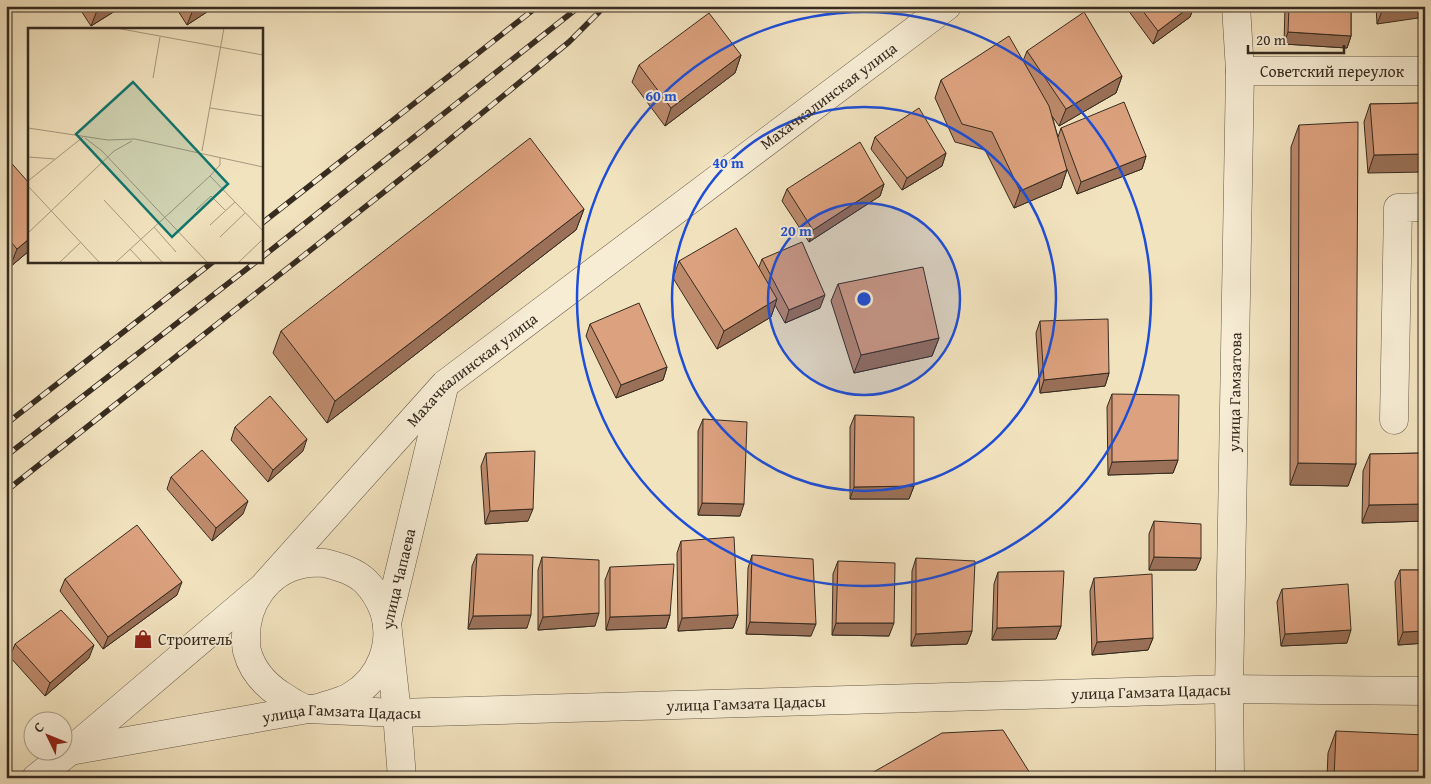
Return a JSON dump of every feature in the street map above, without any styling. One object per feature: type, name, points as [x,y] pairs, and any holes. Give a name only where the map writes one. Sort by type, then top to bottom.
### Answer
[{"type":"street","name":"Махачкалинская улица","points":[[72,749],[263,587],[445,384],[947,6]]},
{"type":"street","name":"улица Гамзатова","points":[[1230,778],[1229,689],[1240,71],[1236,6]]},
{"type":"street","name":"Советский переулок","points":[[1240,71],[1425,71]]},
{"type":"street","points":[[1394,420],[1398,208],[1425,207]]},
{"type":"street","name":"улица Чапаева","points":[[402,778],[387,623],[445,384]]},
{"type":"street","points":[[325,563],[348,570],[367,582],[380,601],[387,623],[387,645],[381,665],[368,684],[351,697],[308,709],[287,699],[269,687],[255,670],[247,649],[246,627],[249,613],[251,606],[263,587],[281,572],[302,564],[325,563]]},
{"type":"street","name":"улица Гамзата Цадасы","points":[[72,751],[308,709],[397,713],[1229,689],[1425,691]]},
{"type":"street","name":"Махачкалинская улица","points":[[36,778],[56,762]]},
{"type":"street","points":[[68,778],[69,762]]},
{"type":"building","points":[[1139,6],[1191,6],[1158,31]]},
{"type":"building","points":[[1289,6],[1351,6],[1351,36],[1288,32]]},
{"type":"building","points":[[1382,6],[1417,6],[1382,11]]},
{"type":"building","points":[[1084,12],[1122,76],[1066,109],[1027,51]]},
{"type":"building","points":[[709,13],[741,55],[671,108],[639,65]]},
{"type":"building","points":[[1009,36],[1049,106],[1067,170],[1020,191],[992,132],[962,124],[941,80]]},
{"type":"building","points":[[1124,102],[1146,156],[1081,182],[1061,128]]},
{"type":"building","points":[[1425,103],[1425,154],[1374,155],[1370,104]]},
{"type":"building","points":[[919,108],[946,153],[907,178],[875,137]]},
{"type":"building","points":[[1358,122],[1356,464],[1298,463],[1299,125]]},
{"type":"building","points":[[530,138],[584,209],[335,401],[281,331]]},
{"type":"building","points":[[860,142],[884,184],[813,230],[787,189]]},
{"type":"building","points":[[6,157],[28,182],[28,240],[17,249],[6,236]]},
{"type":"building","points":[[736,228],[777,299],[724,331],[679,261]]},
{"type":"building","points":[[802,242],[825,295],[789,310],[762,259]]},
{"type":"building","points":[[923,267],[939,338],[861,355],[838,284]]},
{"type":"building","points":[[639,303],[667,367],[621,385],[590,324]]},
{"type":"building","points":[[1108,319],[1109,373],[1044,380],[1040,321]]},
{"type":"building","points":[[1112,394],[1179,395],[1178,460],[1112,462]]},
{"type":"building","points":[[270,396],[307,439],[273,470],[235,427]]},
{"type":"building","points":[[855,415],[914,417],[914,486],[854,487]]},
{"type":"building","points":[[703,419],[747,422],[744,504],[702,503]]},
{"type":"building","points":[[202,450],[248,501],[216,528],[171,477]]},
{"type":"building","points":[[535,451],[533,509],[490,511],[486,453]]},
{"type":"building","points":[[1425,453],[1425,504],[1369,505],[1370,454]]},
{"type":"building","points":[[1154,521],[1201,524],[1201,558],[1154,557]]},
{"type":"building","points":[[137,525],[182,582],[108,637],[65,579]]},
{"type":"building","points":[[734,537],[738,615],[682,618],[681,541]]},
{"type":"building","points":[[477,554],[533,555],[531,615],[473,616]]},
{"type":"building","points":[[752,555],[813,559],[816,624],[750,622]]},
{"type":"building","points":[[542,557],[599,560],[599,613],[543,617]]},
{"type":"building","points":[[916,558],[975,561],[972,631],[916,634]]},
{"type":"building","points":[[838,561],[895,563],[894,623],[836,623]]},
{"type":"building","points":[[674,564],[670,615],[610,617],[610,567]]},
{"type":"building","points":[[1400,570],[1425,570],[1425,631],[1403,632]]},
{"type":"building","points":[[1064,571],[1061,626],[997,628],[998,572]]},
{"type":"building","points":[[1152,574],[1153,638],[1097,642],[1094,578]]},
{"type":"building","points":[[1348,584],[1351,630],[1285,634],[1282,589]]},
{"type":"building","points":[[61,610],[94,645],[50,683],[15,644]]},
{"type":"building","points":[[1003,730],[1033,778],[863,778],[942,733]]},
{"type":"building","points":[[1336,731],[1425,735],[1425,778],[1334,778]]},
{"type":"railway","points":[[262,223],[538,6]]},
{"type":"railway","points":[[262,257],[580,6]]},
{"type":"railway","points":[[6,491],[427,158],[569,42],[605,6]]},
{"type":"railway","points":[[6,424],[213,262]]},
{"type":"railway","points":[[6,456],[256,262]]},
{"type":"place","name":"Строитель","points":[[143,639]]}]
